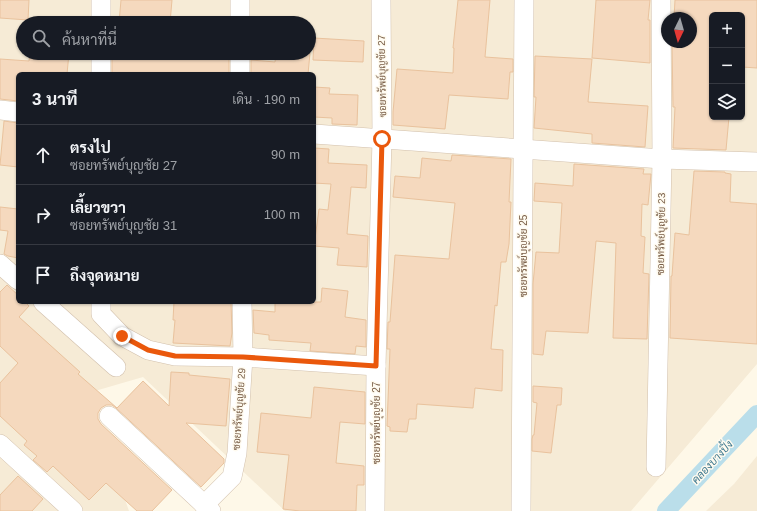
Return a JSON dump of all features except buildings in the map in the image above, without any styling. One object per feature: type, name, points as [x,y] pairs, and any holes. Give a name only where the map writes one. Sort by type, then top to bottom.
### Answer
[{"type":"street","points":[[100,0],[100,16]]},
{"type":"street","points":[[240,0],[240,16]]},
{"type":"street","name":"ซอยทรัพย์บุญชัย 27","points":[[375,511],[376,366],[382,139],[381,0]]},
{"type":"street","name":"ซอยทรัพย์บุญชัย 25","points":[[521,511],[524,0]]},
{"type":"street","name":"ซอยทรัพย์บุญชัย 23","points":[[656,467],[662,159],[661,0]]},
{"type":"street","points":[[100,60],[100,72]]},
{"type":"street","points":[[240,60],[240,72]]},
{"type":"street","points":[[0,110],[16,112]]},
{"type":"street","points":[[316,134],[662,159],[757,162]]},
{"type":"street","points":[[0,264],[16,278]]},
{"type":"street","points":[[45,304],[116,367]]},
{"type":"street","points":[[101,304],[101,314],[122,336],[148,350],[175,356],[243,357],[376,366]]},
{"type":"street","name":"ซอยทรัพย์บุญชัย 29","points":[[207,508],[232,477],[237,453],[243,357],[242,304]]},
{"type":"street","points":[[109,416],[207,508]]},
{"type":"street","points":[[0,444],[73,511]]},
{"type":"shaded area","points":[[0,0],[757,0],[757,364],[631,511],[285,511],[143,377],[88,393],[129,511],[0,511]]},
{"type":"shaded area","points":[[757,456],[757,511],[706,511],[734,484]]},
{"type":"waterway","name":"คลองบางปิ้ง","points":[[666,511],[757,414]]},
{"type":"route","points":[[122,336],[148,350],[175,356],[243,357],[376,366],[382,139]]}]
